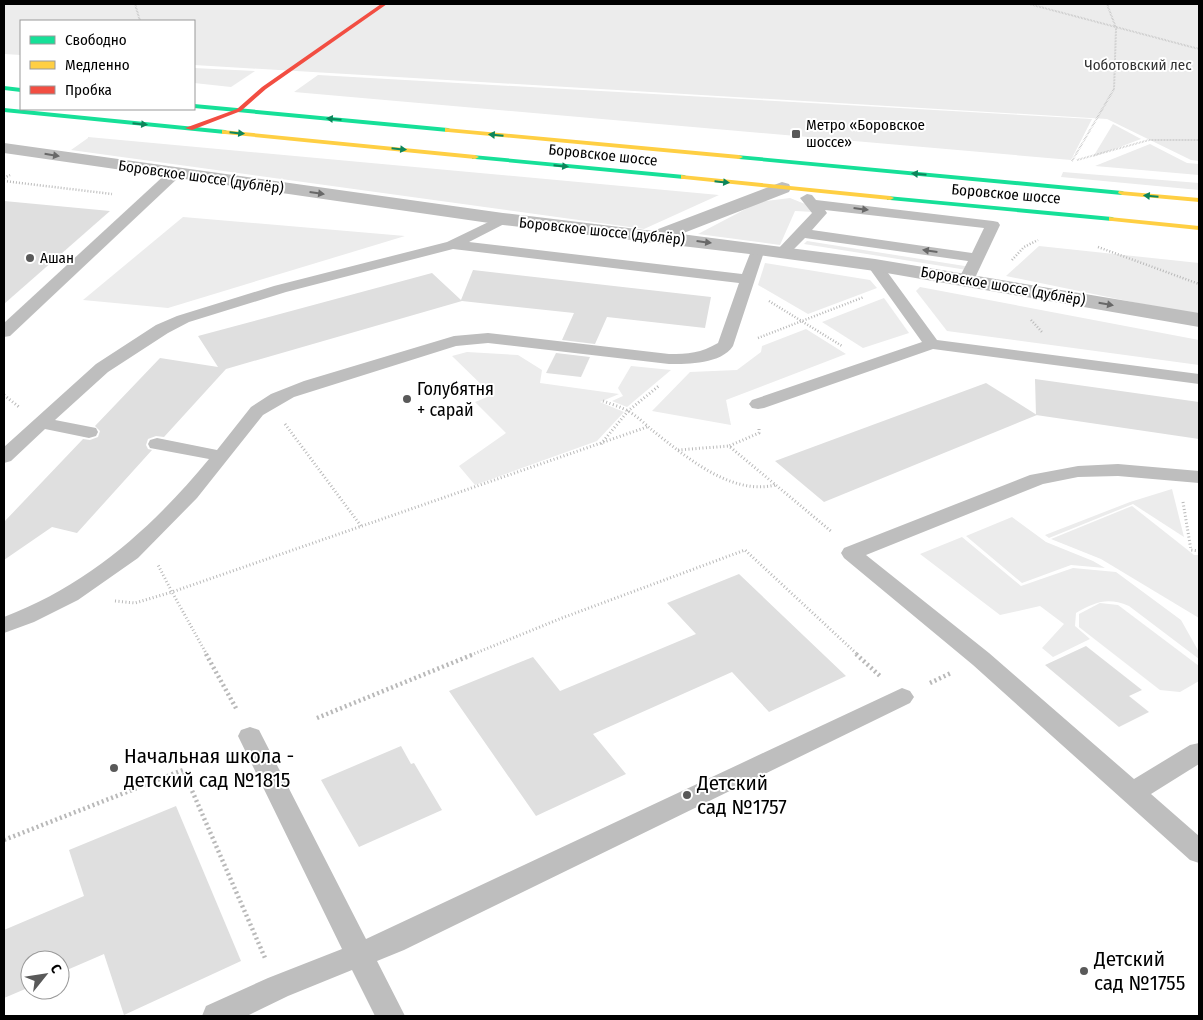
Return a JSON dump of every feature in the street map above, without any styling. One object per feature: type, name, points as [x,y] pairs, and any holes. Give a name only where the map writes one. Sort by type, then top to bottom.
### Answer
[{"type":"main road","points":[[189,128],[239,110],[264,88],[384,4]]},
{"type":"main road","points":[[4,88],[20,90]]},
{"type":"main road","name":"Боровское шоссе","points":[[195,106],[1199,200]]},
{"type":"main road","name":"Боровское шоссе","points":[[4,110],[1199,228]]},
{"type":"street","name":"Боровское шоссе (дублёр)","points":[[4,148],[174,174],[503,219],[656,236],[875,265],[1199,320]]},
{"type":"street","points":[[656,236],[790,188]]},
{"type":"lane","points":[[4,332],[174,174]]},
{"type":"lane","points":[[783,252],[803,234],[820,213],[813,204],[790,188]]},
{"type":"lane","points":[[813,204],[993,225],[966,280]]},
{"type":"lane","points":[[4,457],[102,368],[162,329],[183,319],[280,289],[452,244],[503,219]]},
{"type":"lane","points":[[803,234],[978,258]]},
{"type":"lane","points":[[452,244],[746,283]]},
{"type":"lane","points":[[4,625],[47,608],[106,572],[138,547],[166,520],[257,411],[268,402],[337,377],[471,338],[498,339],[670,359],[691,359],[709,355],[725,346],[758,249]]},
{"type":"lane","points":[[875,265],[932,344]]},
{"type":"lane","points":[[758,404],[932,344],[1199,379]]},
{"type":"lane","points":[[40,423],[90,432]]},
{"type":"lane","points":[[157,444],[221,456]]},
{"type":"lane","points":[[1199,477],[1118,468],[1085,470],[1037,479],[851,553],[981,659],[1199,852]]},
{"type":"lane","points":[[217,1016],[278,987],[394,941],[902,697]]},
{"type":"lane","points":[[250,736],[390,1016]]},
{"type":"lane","points":[[1132,793],[1199,752]]},
{"type":"path","points":[[135,4],[140,20]]},
{"type":"path","points":[[1028,4],[1199,49]]},
{"type":"path","points":[[1107,4],[1116,28],[1114,89],[1072,162],[1149,140],[1199,140]]},
{"type":"path","points":[[1043,238],[1024,247],[993,284],[1071,362]]},
{"type":"path","points":[[1090,244],[1199,284]]},
{"type":"path","points":[[746,283],[801,321],[873,364]]},
{"type":"path","points":[[725,346],[748,342],[890,286]]},
{"type":"path","points":[[601,444],[628,411],[691,359]]},
{"type":"path","points":[[603,401],[628,411],[677,450],[728,482],[747,487],[763,488],[775,485]]},
{"type":"path","points":[[268,402],[361,526]]},
{"type":"path","points":[[677,450],[729,446],[759,433],[758,404]]},
{"type":"path","points":[[250,736],[172,592],[647,427]]},
{"type":"path","points":[[729,446],[835,534],[851,553]]},
{"type":"path","points":[[1179,474],[1191,550],[1199,551]]},
{"type":"path","points":[[316,718],[562,618],[745,550],[902,697],[981,659]]},
{"type":"path","points":[[4,840],[183,770],[278,987]]},
{"type":"green space","name":"Чоботовский лес","points":[[4,4],[1199,4],[1199,161],[1191,160],[1107,119],[195,65],[195,20],[20,20],[20,55],[4,54]]},
{"type":"green space","points":[[195,68],[255,71],[231,87],[195,83]]},
{"type":"green space","points":[[318,75],[1092,119],[1071,160],[294,92]]},
{"type":"green space","points":[[1113,124],[1141,139],[1093,157]]},
{"type":"green space","points":[[88,138],[719,195],[644,229],[71,150]]},
{"type":"green space","points":[[1150,144],[1187,163],[1199,164],[1199,175],[1095,166]]},
{"type":"green space","points":[[1063,172],[1199,183],[1199,190],[1061,177]]},
{"type":"green space","points":[[790,198],[805,204],[814,212],[795,211],[780,245],[698,234],[759,202]]},
{"type":"green space","points":[[183,217],[405,236],[168,308],[83,300]]},
{"type":"green space","points":[[807,241],[971,267],[967,270],[804,244]]},
{"type":"green space","points":[[1039,246],[1199,263],[1199,314],[1006,276]]},
{"type":"green space","points":[[765,263],[870,280],[877,288],[808,314],[758,285]]},
{"type":"green space","points":[[920,287],[1199,340],[1199,365],[947,331],[916,291]]},
{"type":"green space","points":[[884,298],[909,333],[863,348],[822,322]]},
{"type":"green space","points":[[806,329],[846,354],[726,400],[731,425],[652,411],[690,372],[737,370],[761,352],[762,346]]},
{"type":"green space","points":[[467,352],[518,355],[542,370],[540,383],[619,394],[600,402],[624,412],[597,441],[475,485],[459,466],[506,433],[475,402],[492,395],[452,356]]},
{"type":"green space","points":[[631,366],[671,370],[627,407],[612,401],[623,396],[618,388]]},
{"type":"green space","points":[[1172,489],[1184,537],[1133,504],[1049,538],[1045,535],[1130,502]]},
{"type":"green space","points":[[1132,506],[1194,555],[1199,555],[1199,618],[1101,559],[1051,539]]},
{"type":"green space","points":[[1012,517],[1046,542],[1093,561],[1105,568],[1071,565],[1022,583],[966,536]]},
{"type":"green space","points":[[962,537],[1021,586],[1073,568],[1116,572],[1181,620],[1199,652],[1199,659],[1129,606],[1108,601],[1090,606],[1076,613],[1075,626],[1090,639],[1053,657],[1042,648],[1064,624],[1040,606],[1000,615],[920,554]]},
{"type":"green space","points":[[1100,603],[1118,605],[1199,666],[1199,681],[1180,692],[1160,690],[1079,627],[1079,614]]},
{"type":"building","name":"Ашан","points":[[4,201],[110,211],[4,304]]},
{"type":"building","points":[[473,270],[711,297],[705,328],[607,317],[595,344],[562,340],[574,313],[462,301],[226,369],[164,437],[156,436],[148,439],[146,445],[148,449],[152,450],[77,533],[52,527],[4,560],[4,522],[83,439],[90,440],[98,437],[100,431],[95,426],[160,358],[218,367],[198,336],[432,273],[461,300]]},
{"type":"building","points":[[556,353],[590,357],[581,377],[546,373]]},
{"type":"building","points":[[1035,379],[1199,402],[1199,439],[1036,415]]},
{"type":"building","points":[[986,383],[1037,415],[824,502],[775,461]]},
{"type":"building","points":[[739,574],[846,676],[769,712],[732,672],[593,734],[626,774],[536,816],[449,691],[533,657],[560,691],[696,634],[667,603]]},
{"type":"building","points":[[1086,646],[1142,690],[1129,696],[1149,712],[1119,727],[1045,665]]},
{"type":"building","points":[[401,746],[411,764],[414,763],[442,810],[359,847],[321,780]]},
{"type":"building","points":[[176,806],[241,961],[124,1015],[104,954],[70,969],[70,950],[20,950],[20,991],[4,998],[4,930],[84,896],[69,850]]},
{"type":"traffic: fast","points":[[4,88],[20,90]]},
{"type":"traffic: fast","points":[[195,106],[448,130]]},
{"type":"traffic: fast","points":[[4,110],[225,132]]},
{"type":"traffic: fast","points":[[475,157],[684,177]]},
{"type":"traffic: fast","points":[[739,157],[1122,193]]},
{"type":"traffic: fast","points":[[890,198],[1112,219]]},
{"type":"traffic: slow","points":[[448,130],[739,157]]},
{"type":"traffic: slow","points":[[225,132],[475,157]]},
{"type":"traffic: slow","points":[[684,177],[890,198]]},
{"type":"traffic: slow","points":[[1122,193],[1199,200]]},
{"type":"traffic: slow","points":[[1112,219],[1199,228]]},
{"type":"traffic: jam","points":[[189,128],[239,110],[264,88],[384,4]]},
{"type":"place","name":"Метро «Боровское шоссе»","points":[[796,134]]},
{"type":"place","name":"Ашан","points":[[30,258]]},
{"type":"place","name":"Голубятня + сарай","points":[[407,399]]},
{"type":"place","name":"Начальная школа - детский сад №1815","points":[[114,768]]},
{"type":"place","name":"Детский сад №1757","points":[[687,795]]},
{"type":"place","name":"Детский сад №1755","points":[[1084,971]]}]
